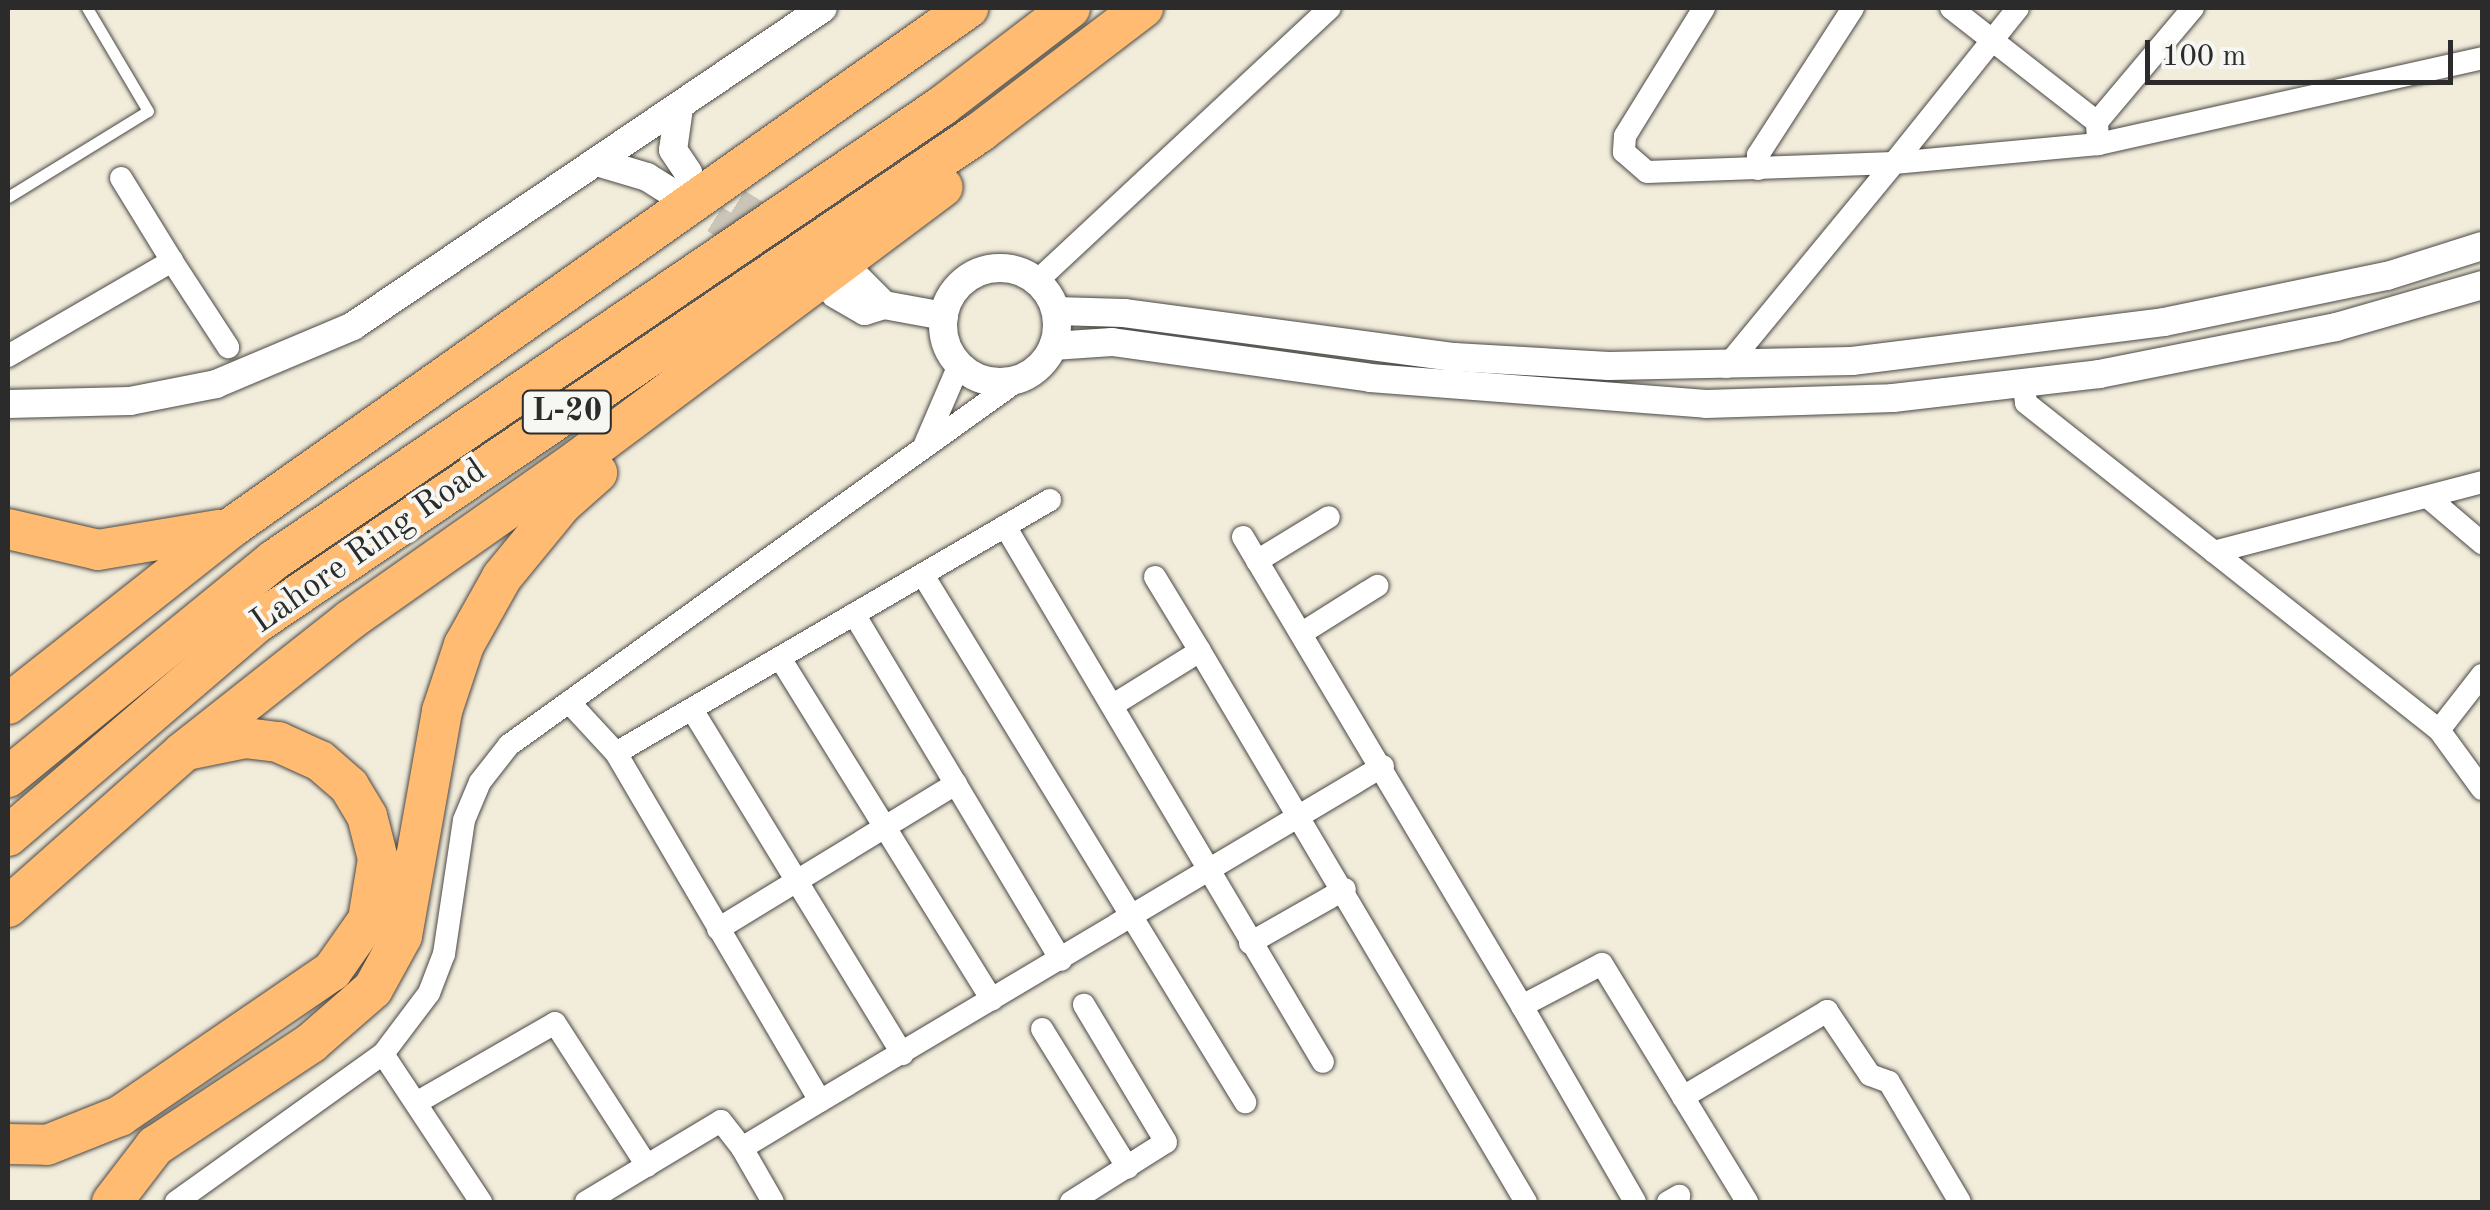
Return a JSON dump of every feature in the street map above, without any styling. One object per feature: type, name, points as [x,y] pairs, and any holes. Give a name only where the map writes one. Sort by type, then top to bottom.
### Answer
[{"type":"highway","name":"Lahore Ring Road","points":[[8,777],[274,560],[942,106],[1070,8]]},
{"type":"highway","name":"Lahore Ring Road","points":[[8,836],[258,622],[892,193],[1143,8]]},
{"type":"highway","points":[[8,704],[232,527],[965,9]]},
{"type":"highway","points":[[8,907],[183,752],[350,620],[870,246],[1020,121],[1096,46]]},
{"type":"highway","points":[[112,1202],[155,1146],[311,1043],[374,990],[407,917],[442,711],[464,646],[502,577],[562,504],[739,341]]},
{"type":"highway","points":[[8,528],[98,550],[232,527]]},
{"type":"highway","points":[[8,1144],[48,1145],[120,1116],[332,971],[368,920],[378,859],[367,816],[348,786],[320,761],[278,742],[246,738],[183,752]]},
{"type":"street","points":[[8,404],[130,401],[275,363],[353,326],[822,8]]},
{"type":"street","points":[[1036,281],[1330,8]]},
{"type":"street","points":[[1704,8],[1624,136],[1624,152],[1647,172],[1894,162],[2098,133],[2482,58]]},
{"type":"street","points":[[1758,170],[1758,155],[1853,8]]},
{"type":"street","points":[[1952,8],[2098,133]]},
{"type":"street","points":[[1726,366],[2018,8]]},
{"type":"street","points":[[2098,133],[2193,8]]},
{"type":"street","points":[[598,162],[670,173],[679,108]]},
{"type":"street","points":[[121,178],[228,347]]},
{"type":"street","points":[[1056,311],[1124,313],[1454,356],[1726,366],[1983,348],[2164,322],[2387,276],[2482,246]]},
{"type":"street","points":[[8,356],[172,260]]},
{"type":"street","points":[[176,1202],[383,1054],[429,993],[444,954],[464,820],[480,782],[509,745],[1021,378],[1053,346],[1056,311],[1036,281],[1022,272],[987,270],[957,288],[944,316],[946,342],[959,365],[988,381],[1021,378]]},
{"type":"street","points":[[845,285],[884,305],[944,316]]},
{"type":"street","points":[[1053,346],[1112,342],[1370,378],[1706,404],[1893,398],[2023,383],[2171,359],[2336,327],[2482,285]]},
{"type":"street","points":[[2164,322],[2171,359]]},
{"type":"street","points":[[921,451],[959,365]]},
{"type":"street","points":[[2023,383],[2026,403],[2439,730],[2482,789]]},
{"type":"street","points":[[2214,552],[2482,482]]},
{"type":"street","points":[[2429,498],[2482,544]]},
{"type":"street","points":[[616,754],[1050,500]]},
{"type":"street","points":[[1258,561],[1329,517]]},
{"type":"street","points":[[1005,526],[1323,1062]]},
{"type":"street","points":[[1243,536],[1383,766],[1636,1202]]},
{"type":"street","points":[[923,574],[1245,1102]]},
{"type":"street","points":[[1154,577],[1345,889],[1526,1202]]},
{"type":"street","points":[[1302,634],[1378,586]]},
{"type":"street","points":[[854,614],[1060,960]]},
{"type":"street","points":[[1113,705],[1200,651]]},
{"type":"street","points":[[780,658],[992,1000]]},
{"type":"street","points":[[2439,730],[2482,675]]},
{"type":"street","points":[[569,702],[616,754],[820,1102]]},
{"type":"street","points":[[693,711],[902,1054]]},
{"type":"street","points":[[742,1148],[1133,919],[1383,766]]},
{"type":"street","points":[[718,929],[956,784]]},
{"type":"street","points":[[1250,942],[1345,889]]},
{"type":"street","points":[[1522,1006],[1602,964],[1747,1202]]},
{"type":"street","points":[[1084,1005],[1166,1142],[1085,1199]]},
{"type":"street","points":[[1683,1097],[1827,1011],[1870,1075],[1888,1082],[1960,1202]]},
{"type":"street","points":[[416,1103],[555,1023],[647,1166]]},
{"type":"street","points":[[1042,1029],[1128,1168]]},
{"type":"street","points":[[383,1054],[481,1202]]},
{"type":"street","points":[[586,1202],[725,1120],[772,1202]]},
{"type":"lane","points":[[8,197],[148,110],[87,8]]},
{"type":"tunnel","points":[[702,180],[822,256]]},
{"type":"tunnel","points":[[679,197],[800,272]]}]
